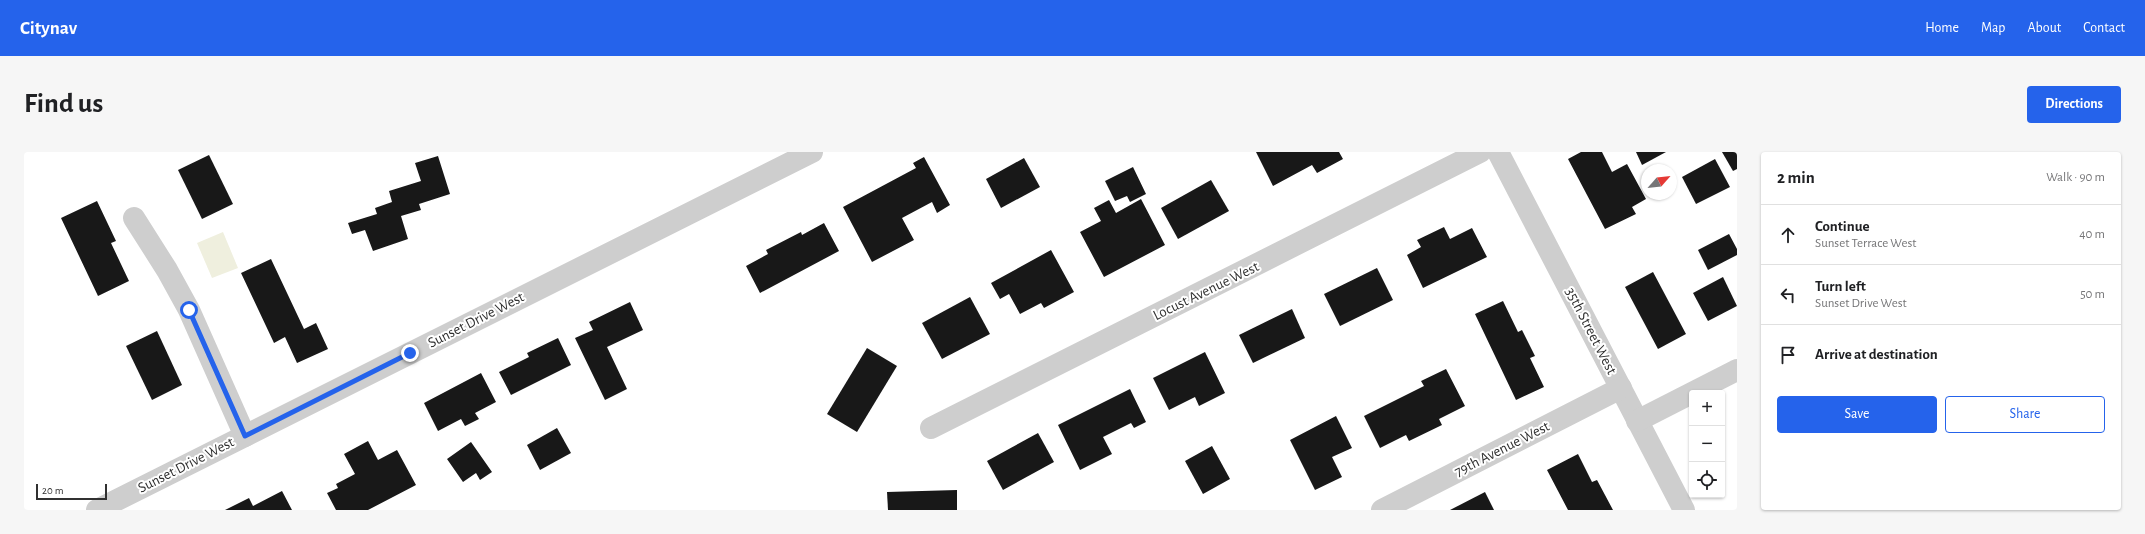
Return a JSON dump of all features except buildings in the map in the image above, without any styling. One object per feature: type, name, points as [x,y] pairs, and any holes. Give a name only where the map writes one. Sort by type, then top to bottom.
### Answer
[{"type":"street","name":"Sunset Drive West","points":[[97,510],[812,152]]},
{"type":"street","name":"Locust Avenue West","points":[[930,428],[1480,152]]},
{"type":"street","name":"35th Street West","points":[[1498,152],[1684,510]]},
{"type":"street","points":[[134,218],[167,270],[189,310],[245,436]]},
{"type":"street","points":[[1637,421],[1737,370]]},
{"type":"street","name":"79th Avenue West","points":[[1382,510],[1621,388]]},
{"type":"green space","points":[[223,232],[238,268],[212,278],[197,243]]},
{"type":"route","points":[[189,310],[245,436],[410,353]]}]
